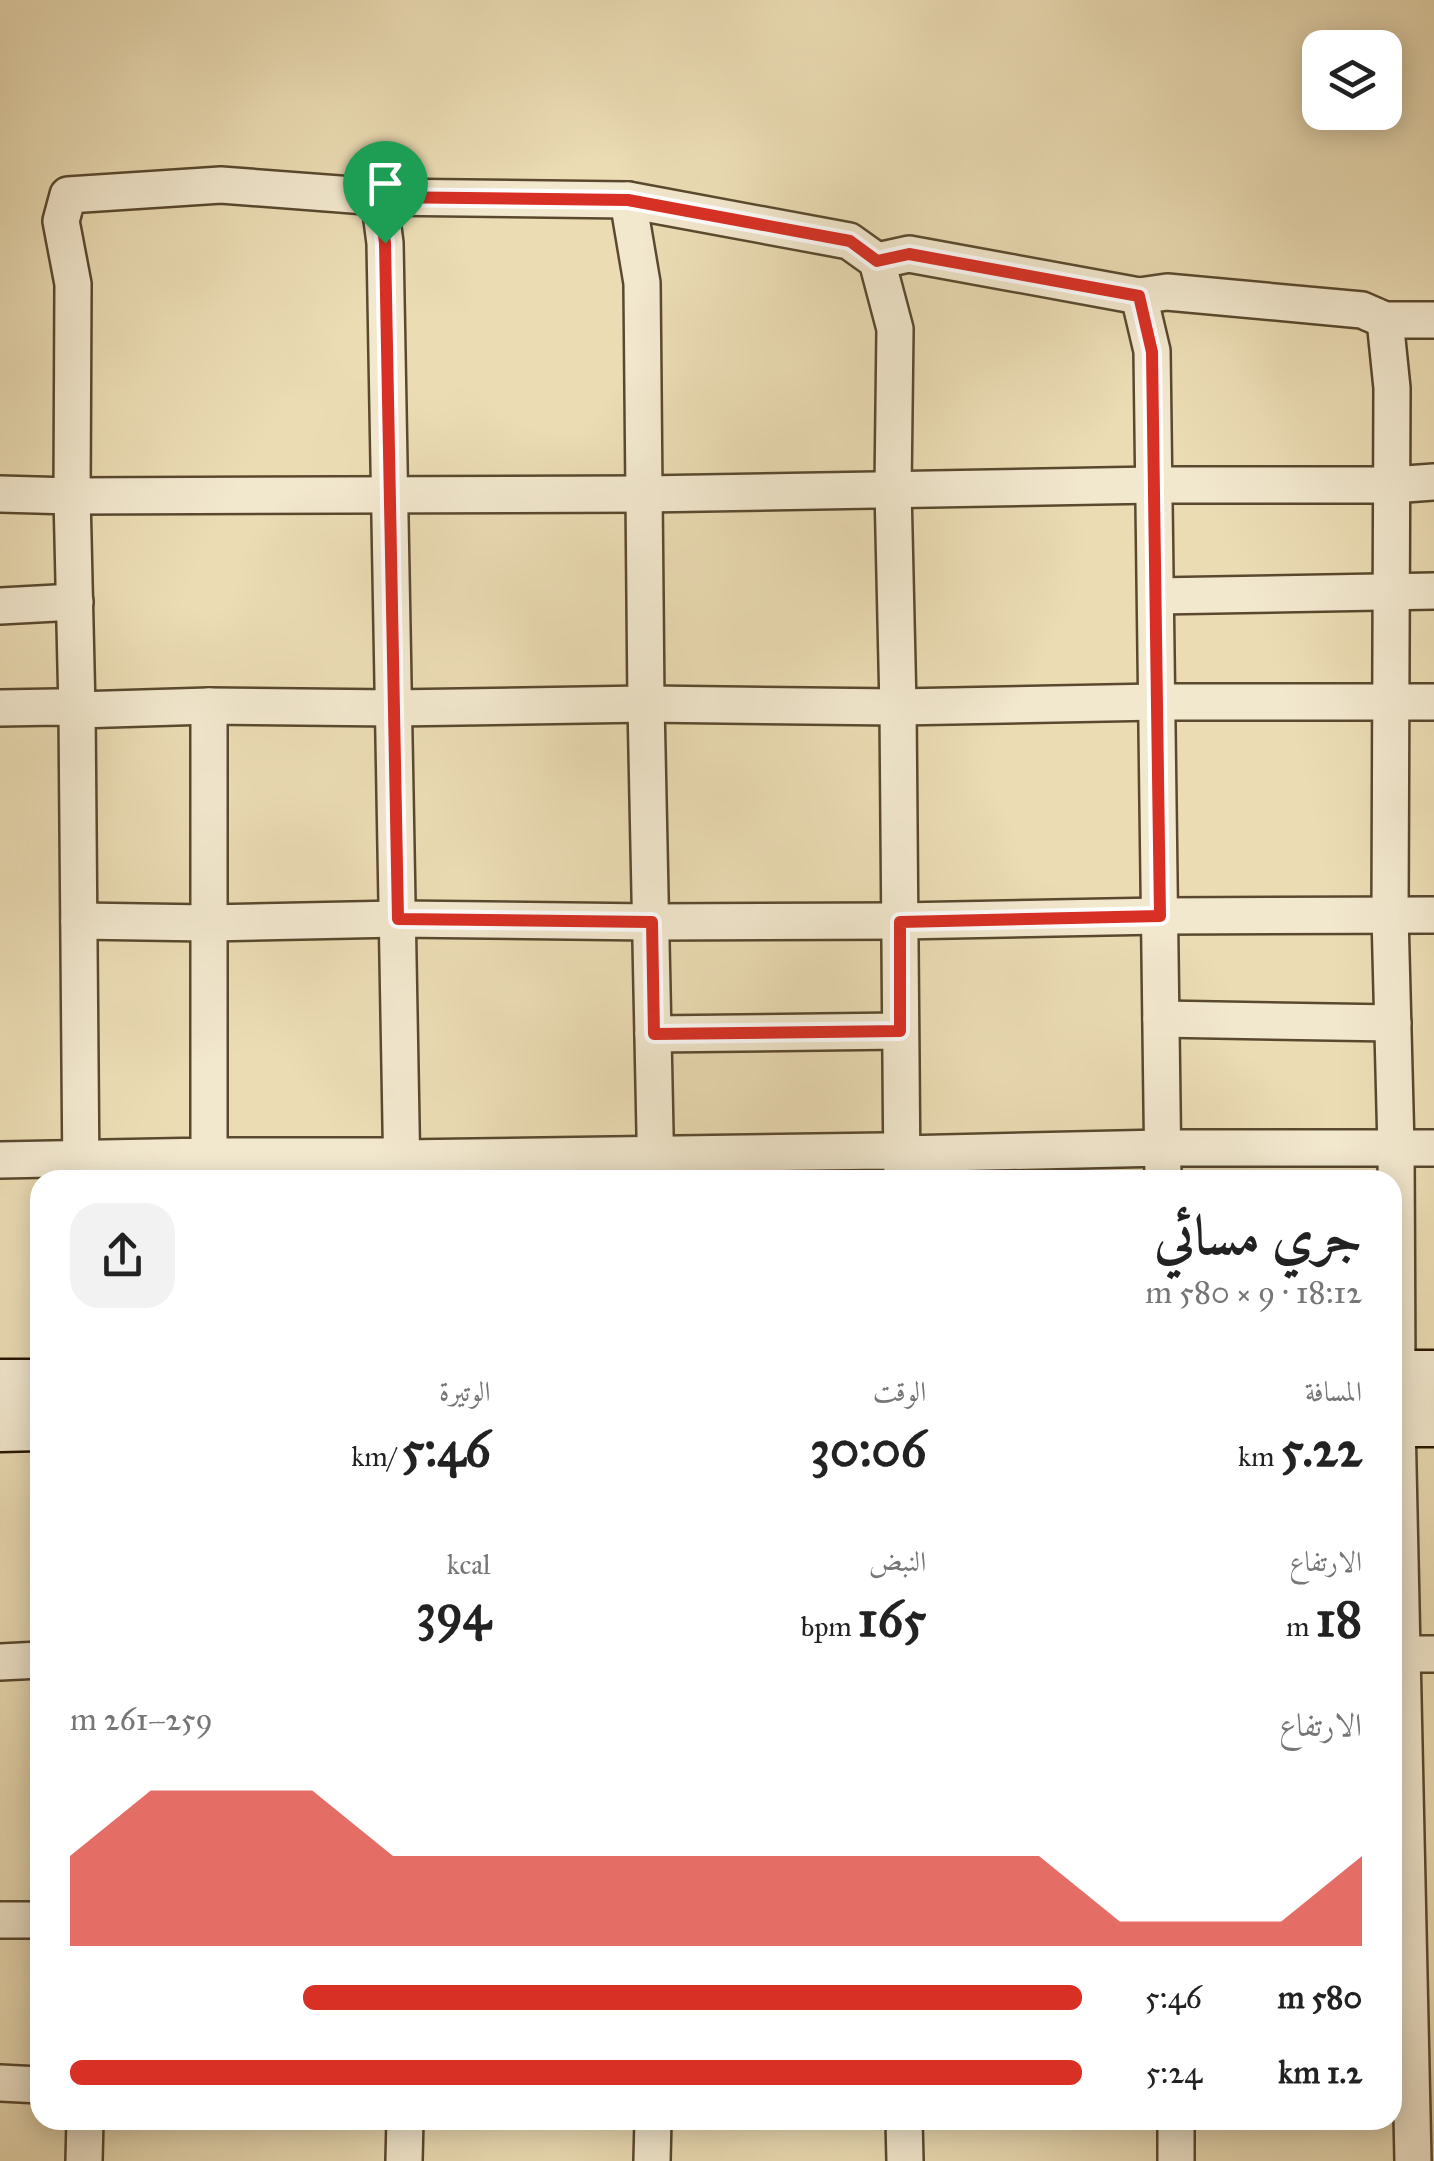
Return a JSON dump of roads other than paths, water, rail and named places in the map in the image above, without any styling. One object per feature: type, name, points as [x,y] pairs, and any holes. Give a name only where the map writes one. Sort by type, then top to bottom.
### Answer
[{"type":"main road","points":[[0,1385],[30,1385]]},
{"type":"main road","points":[[0,1426],[30,1426]]},
{"type":"street","points":[[81,1169],[73,284],[61,222],[68,195],[221,185],[379,197],[628,200],[850,241],[877,261],[895,329],[893,490],[902,1167]]},
{"type":"street","points":[[379,197],[385,243],[402,1169]]},
{"type":"street","points":[[628,200],[642,284],[656,1167]]},
{"type":"street","points":[[877,261],[909,254],[1139,296],[1168,292],[1362,310],[1385,320],[1434,320]]},
{"type":"street","points":[[1139,296],[1152,352],[1163,1164]]},
{"type":"street","points":[[1385,320],[1392,388],[1390,915],[1397,1170]]},
{"type":"street","points":[[0,494],[645,494],[1434,482]]},
{"type":"street","points":[[1156,596],[1434,591]]},
{"type":"street","points":[[0,606],[76,602]]},
{"type":"street","points":[[0,708],[646,704],[898,708],[1157,702],[1434,702]]},
{"type":"street","points":[[209,706],[209,1156]]},
{"type":"street","points":[[78,921],[900,922],[1434,915]]},
{"type":"street","points":[[1162,1019],[1393,1023]]},
{"type":"street","points":[[654,1034],[900,1031]]},
{"type":"street","points":[[0,1160],[81,1169],[209,1156],[387,1156],[402,1169],[656,1167],[884,1151],[902,1167],[1163,1164],[1434,1148]]},
{"type":"street","points":[[1402,1274],[1408,1399],[1410,1654],[1402,1833]]},
{"type":"street","points":[[0,1662],[30,1660]]},
{"type":"street","points":[[1402,1897],[1412,1994],[1413,2161]]},
{"type":"street","points":[[0,1920],[30,1920]]},
{"type":"street","points":[[0,2083],[30,2084]]},
{"type":"street","points":[[84,2161],[85,2130]]},
{"type":"street","points":[[404,2161],[405,2130]]},
{"type":"street","points":[[652,2161],[653,2130]]},
{"type":"street","points":[[904,2130],[904,2161]]},
{"type":"street","points":[[1176,2130],[1176,2161]]}]
